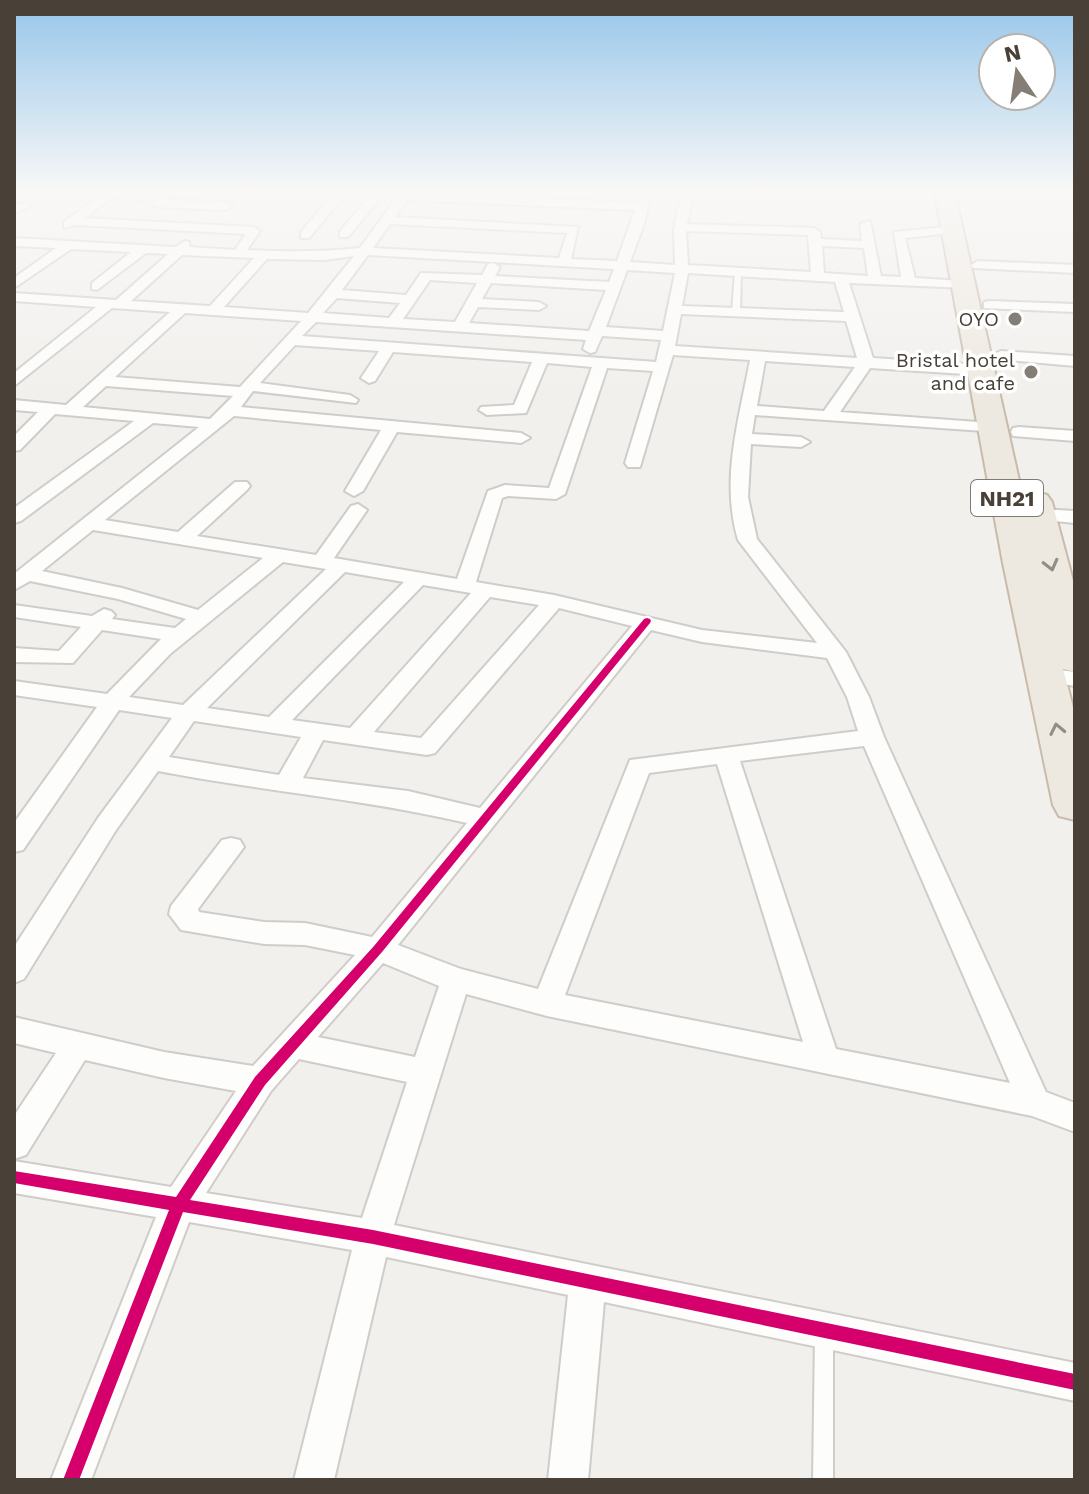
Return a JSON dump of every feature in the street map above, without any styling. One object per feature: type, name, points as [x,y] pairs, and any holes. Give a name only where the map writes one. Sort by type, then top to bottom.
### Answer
[{"type":"highway","name":"NH21","points":[[964,260],[989,305],[991,363]]},
{"type":"highway","name":"NH21","points":[[968,260],[1060,677],[1075,805]]},
{"type":"highway","name":"NH21","points":[[1006,430],[1040,515],[1075,660]]},
{"type":"street","points":[[14,284],[48,260]]},
{"type":"street","points":[[97,286],[130,260]]},
{"type":"street","points":[[14,381],[169,260]]},
{"type":"street","points":[[212,312],[260,260]]},
{"type":"street","points":[[20,579],[230,411],[359,260]]},
{"type":"street","points":[[460,353],[474,303],[488,279],[492,260]]},
{"type":"street","points":[[555,260],[682,269],[702,260]]},
{"type":"street","points":[[356,737],[475,588],[494,495],[505,490],[556,494],[594,363],[595,334],[623,260]]},
{"type":"street","points":[[634,463],[668,343],[682,260]]},
{"type":"street","points":[[729,260],[738,273],[909,283],[970,275],[1075,269]]},
{"type":"street","points":[[817,260],[818,277]]},
{"type":"street","points":[[873,260],[875,280]]},
{"type":"street","points":[[904,260],[909,283]]},
{"type":"street","points":[[393,323],[425,276],[613,286]]},
{"type":"street","points":[[841,279],[866,362]]},
{"type":"street","points":[[529,332],[548,282]]},
{"type":"street","points":[[134,290],[225,297]]},
{"type":"street","points":[[333,294],[410,299]]},
{"type":"street","points":[[14,297],[595,334],[758,356],[866,362],[991,363],[1075,353]]},
{"type":"street","points":[[474,303],[539,306]]},
{"type":"street","points":[[989,305],[1075,308]]},
{"type":"street","points":[[70,410],[181,309]]},
{"type":"street","points":[[675,310],[852,317]]},
{"type":"street","points":[[290,340],[662,367]]},
{"type":"street","points":[[369,378],[389,347]]},
{"type":"street","points":[[758,356],[750,410],[742,438],[741,524],[748,540],[835,652],[858,697],[872,737],[1034,1102]]},
{"type":"street","points":[[487,410],[520,410],[541,359]]},
{"type":"street","points":[[1041,359],[1075,361]]},
{"type":"street","points":[[828,417],[866,362]]},
{"type":"street","points":[[102,381],[246,389],[350,400]]},
{"type":"street","points":[[14,405],[215,424]]},
{"type":"street","points":[[14,446],[52,408]]},
{"type":"street","points":[[750,410],[1075,436]]},
{"type":"street","points":[[230,411],[521,438]]},
{"type":"street","points":[[14,517],[151,417]]},
{"type":"street","points":[[14,971],[107,824],[189,712],[330,565],[356,500],[391,427]]},
{"type":"street","points":[[742,438],[801,442]]},
{"type":"street","points":[[182,539],[241,486]]},
{"type":"street","points":[[1040,515],[1075,517]]},
{"type":"street","points":[[87,523],[554,601],[702,636],[835,652]]},
{"type":"street","points":[[14,843],[112,703],[179,635],[279,555]]},
{"type":"street","points":[[20,579],[122,594],[201,617]]},
{"type":"street","points":[[274,725],[418,579]]},
{"type":"street","points":[[14,655],[65,658],[122,594]]},
{"type":"street","points":[[14,688],[429,746],[554,601]]},
{"type":"street","points":[[14,628],[23,611],[179,635]]},
{"type":"street","points":[[71,1480],[178,1206],[260,1081],[378,949],[647,621]]},
{"type":"street","points":[[287,784],[316,731]]},
{"type":"street","points":[[547,1004],[635,770],[646,765],[872,737]]},
{"type":"street","points":[[726,755],[824,1059]]},
{"type":"street","points":[[152,762],[408,800],[486,818]]},
{"type":"street","points":[[231,847],[185,906],[186,918],[191,922],[264,933],[305,934],[378,949],[456,980],[547,1004],[1034,1102],[1075,1118]]},
{"type":"street","points":[[314,1480],[373,1237],[456,980]]},
{"type":"street","points":[[14,1030],[164,1065],[260,1081]]},
{"type":"street","points":[[14,1144],[78,1045]]},
{"type":"street","points":[[293,1045],[426,1073]]},
{"type":"street","points":[[14,1177],[373,1237],[1075,1382]]},
{"type":"street","points":[[568,1480],[588,1280]]},
{"type":"lane","points":[[736,312],[738,273]]},
{"type":"lane","points":[[823,1480],[824,1330]]},
{"type":"cycle path","points":[[71,1480],[178,1206],[260,1081],[378,949],[647,621]]},
{"type":"cycle path","points":[[14,1177],[373,1237],[1075,1382]]},
{"type":"place","name":"OYO","points":[[1015,319]]},
{"type":"place","name":"Bristal hotel and cafe","points":[[1031,372]]}]
